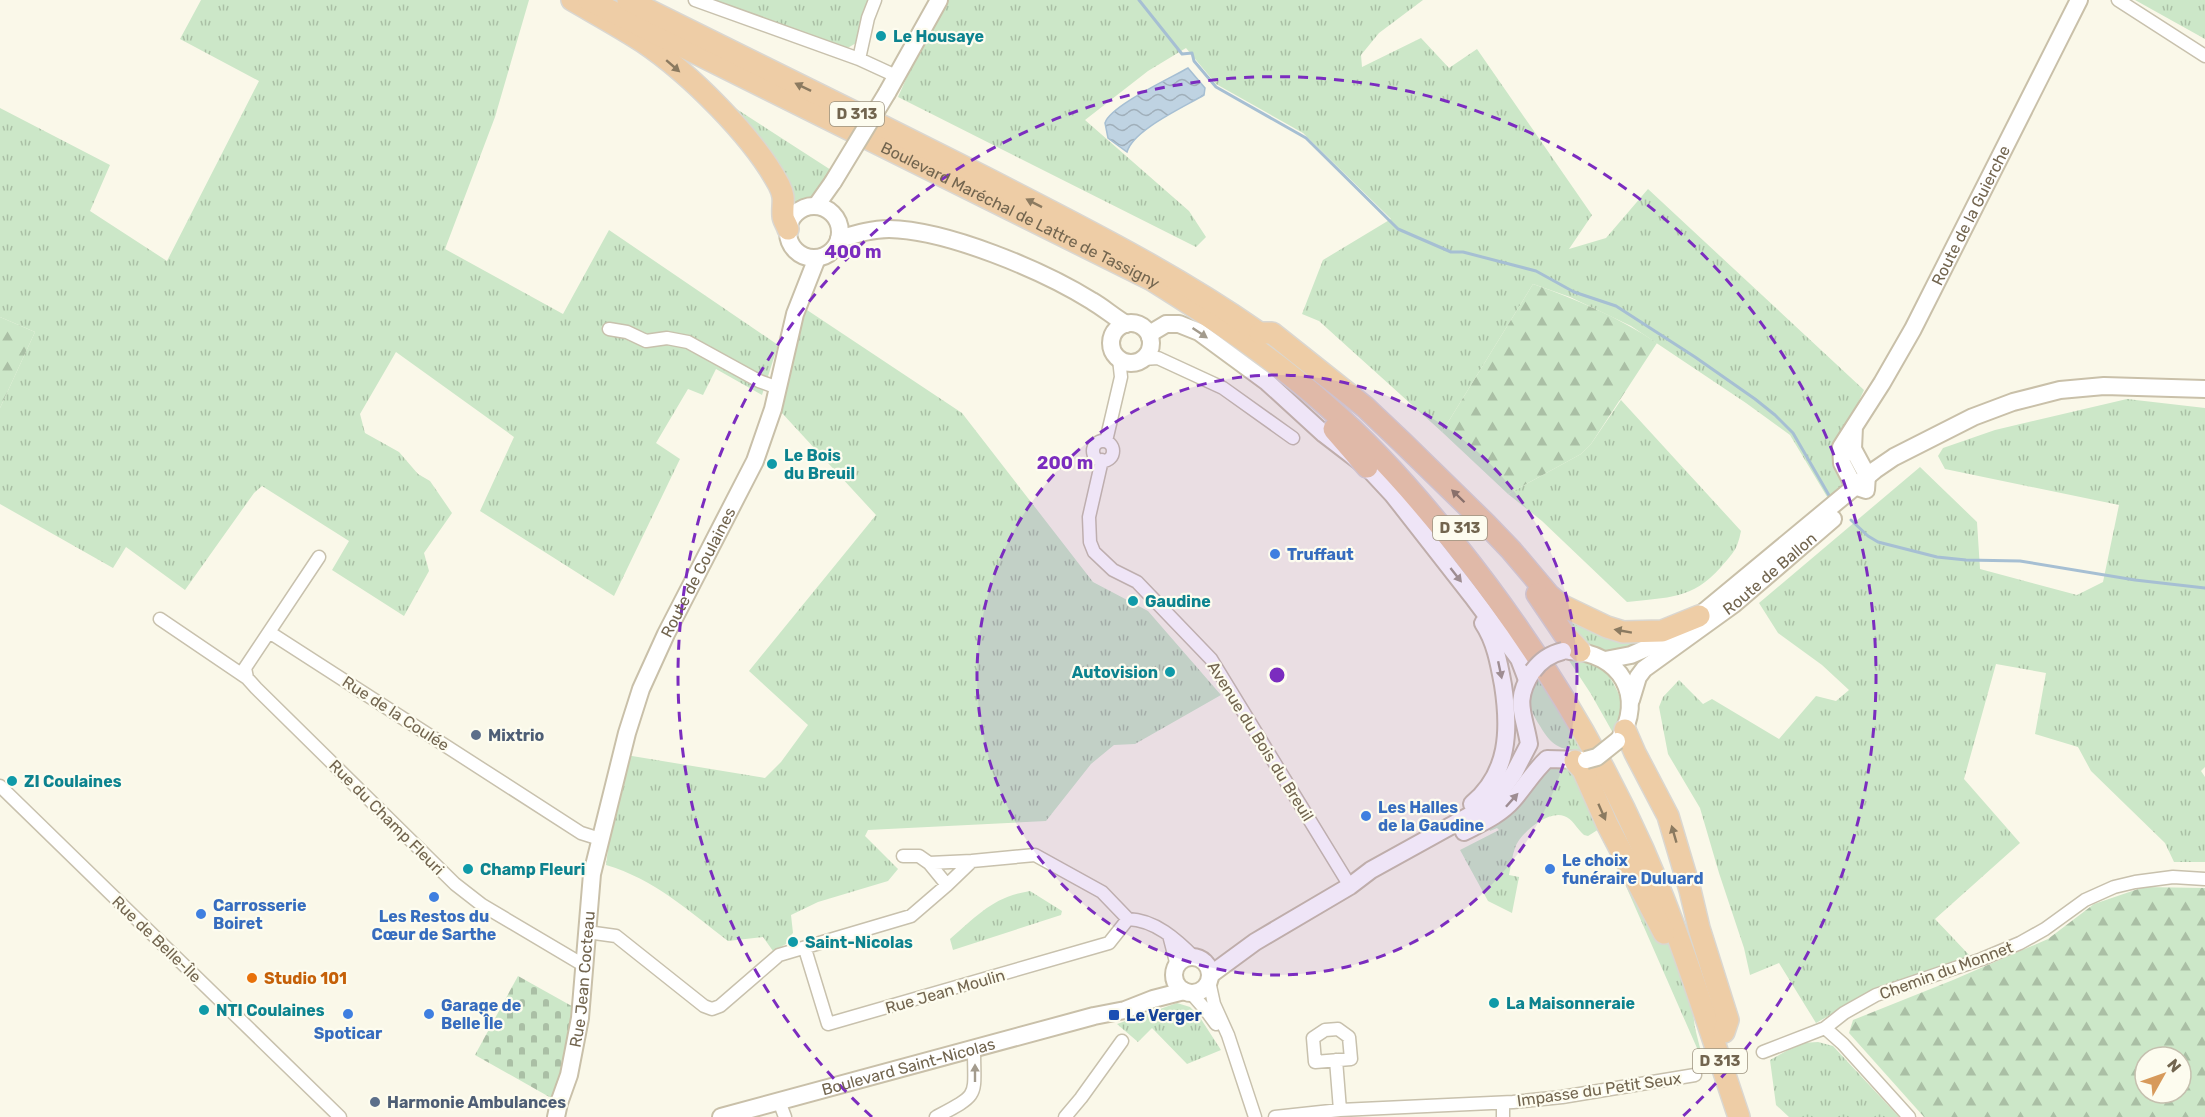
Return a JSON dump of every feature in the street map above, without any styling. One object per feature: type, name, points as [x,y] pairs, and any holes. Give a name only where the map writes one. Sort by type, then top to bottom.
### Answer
[{"type":"highway","points":[[572,0],[645,43],[674,65],[717,106],[744,136],[778,184],[784,197],[783,217],[788,229]]},
{"type":"highway","name":"Boulevard Maréchal de Lattre de Tassigny","points":[[589,0],[1152,280],[1256,339]]},
{"type":"highway","name":"Boulevard Maréchal de Lattre de Tassigny","points":[[628,0],[1117,245],[1216,302],[1256,339]]},
{"type":"highway","points":[[1366,467],[1256,339],[1272,333],[1365,407],[1499,538],[1548,595],[1561,605],[1623,633],[1662,631],[1699,616]]},
{"type":"highway","name":"D 313","points":[[1256,339],[1384,461],[1425,507],[1482,577],[1540,659],[1571,708],[1611,781],[1656,882],[1739,1117]]},
{"type":"highway","name":"D 313","points":[[1256,339],[1309,372],[1393,451],[1478,551],[1538,633],[1581,699],[1622,772],[1674,892],[1755,1117]]},
{"type":"highway","points":[[1499,538],[1564,634],[1571,651]]},
{"type":"highway","points":[[1621,736],[1635,753],[1668,816],[1699,928],[1728,1020],[1724,1032]]},
{"type":"highway","points":[[1573,760],[1583,770],[1607,824],[1671,947],[1691,997],[1701,1005]]},
{"type":"main road","points":[[939,0],[887,93],[833,182],[828,213],[839,239],[866,231],[902,230],[946,238],[1025,268],[1091,300],[1110,315],[1120,328]]},
{"type":"main road","name":"Route de la Guierche","points":[[1863,484],[1842,463],[1841,454],[1844,441],[1882,383],[1913,329],[2079,0]]},
{"type":"main road","points":[[810,257],[792,247],[788,229],[791,219],[806,207],[828,213],[866,231]]},
{"type":"main road","name":"Route de Coulaines","points":[[600,839],[627,733],[641,689],[666,634],[755,460],[778,388],[810,257],[826,256],[833,250],[839,239]]},
{"type":"main road","points":[[1133,323],[1142,327],[1142,354],[1112,349],[1111,339],[1120,328],[1133,323]]},
{"type":"main road","points":[[1142,354],[1151,333],[1166,324],[1189,326],[1267,382],[1324,434],[1366,467],[1393,495],[1530,675]]},
{"type":"main road","name":"Route de Ballon","points":[[1605,660],[1631,655],[1656,644],[1699,616],[1863,484],[1915,448],[1973,417],[2013,402],[2060,390],[2104,386],[2205,389]]},
{"type":"main road","name":"Route de Ballon","points":[[1631,700],[1638,677],[1644,669],[1734,604],[1863,484]]},
{"type":"main road","points":[[1402,853],[1480,798],[1492,782],[1502,760],[1507,721],[1501,675],[1496,652],[1488,632],[1476,613],[1472,596]]},
{"type":"main road","points":[[1204,968],[1255,942],[1350,886],[1371,870],[1485,807],[1498,795],[1525,754],[1529,744],[1528,733],[1522,718],[1521,701],[1530,675],[1546,658],[1571,651],[1594,654],[1605,660],[1620,674],[1631,700],[1621,736],[1597,757],[1573,760],[1547,759],[1530,776],[1512,801],[1486,820],[1376,877],[1350,886]]},
{"type":"main road","points":[[1528,733],[1544,751],[1573,760]]},
{"type":"main road","name":"Rue Jean Cocteau","points":[[556,1117],[569,1075],[580,1018],[592,874],[600,839]]},
{"type":"main road","points":[[1185,959],[1204,968],[1202,990],[1187,992],[1176,983],[1176,969],[1185,959]]},
{"type":"main road","name":"Boulevard Saint-Nicolas","points":[[1094,1016],[1151,991],[1168,979],[1176,969]]},
{"type":"main road","name":"Boulevard Saint-Nicolas","points":[[721,1117],[782,1109],[974,1049],[1094,1016],[1125,1010],[1153,999],[1187,992]]},
{"type":"street","points":[[695,0],[859,59],[896,76]]},
{"type":"street","points":[[859,59],[868,18],[875,0]]},
{"type":"street","points":[[2118,0],[2205,56]]},
{"type":"street","points":[[609,329],[627,332],[646,341],[667,338],[688,342],[759,381],[778,388]]},
{"type":"street","points":[[1142,354],[1223,388],[1293,438]]},
{"type":"street","name":"Avenue du Bois du Breuil","points":[[1142,354],[1121,377],[1106,441],[1111,445],[1113,451],[1108,459],[1102,460],[1089,517],[1090,542],[1094,552],[1113,570],[1137,582],[1211,659],[1350,886]]},
{"type":"street","points":[[248,678],[245,668],[319,557]]},
{"type":"street","name":"Rue du Champ Fleuri","points":[[160,619],[248,678],[455,884],[482,905],[585,966]]},
{"type":"street","name":"Rue de la Coulée","points":[[269,632],[581,833],[600,839]]},
{"type":"street","name":"Rue de Belle-Île","points":[[0,786],[340,1117]]},
{"type":"street","points":[[929,863],[1035,855],[1102,892],[1128,919],[1142,919],[1156,925],[1181,943],[1204,968],[1214,1004],[1233,1050],[1255,1117]]},
{"type":"street","points":[[903,856],[919,856],[929,863],[947,885]]},
{"type":"street","points":[[587,932],[616,936],[704,1006],[712,1009],[720,1006],[779,955],[911,916],[972,861]]},
{"type":"street","name":"Chemin du Monnet","points":[[1763,1052],[1825,1028],[1844,1013],[1876,995],[1982,959],[2020,943],[2085,900],[2114,887],[2173,877],[2205,879]]},
{"type":"street","name":"Rue Jean Moulin","points":[[805,949],[828,1024],[1109,943],[1128,919]]},
{"type":"street","points":[[1168,935],[1176,969]]},
{"type":"street","points":[[1187,992],[1205,1009],[1233,1050]]},
{"type":"street","points":[[1825,1028],[1843,1044],[1909,1117]]},
{"type":"street","points":[[1065,1117],[1122,1041]]},
{"type":"street","points":[[936,1117],[971,1096],[974,1089],[974,1049]]},
{"type":"street","points":[[1336,1060],[1340,1110]]},
{"type":"street","name":"Impasse du Petit Seux","points":[[1275,1117],[1340,1110],[1503,1103],[1562,1097],[1695,1075]]},
{"type":"street","points":[[1503,1103],[1503,1117]]},
{"type":"green space","points":[[201,0],[529,0],[495,117],[445,249],[563,314],[609,230],[778,345],[762,395],[716,369],[703,395],[688,389],[656,443],[680,459],[614,596],[480,511],[514,437],[396,352],[360,414],[365,433],[399,452],[418,474],[430,481],[452,513],[424,553],[429,571],[404,616],[332,570],[349,541],[262,486],[254,493],[185,590],[126,547],[113,568],[0,504],[0,408],[35,332],[0,317],[0,108],[110,165],[90,211],[167,261],[259,81],[180,39]]},
{"type":"green space","points":[[712,0],[869,0],[858,42],[844,50]]},
{"type":"green space","points":[[947,0],[1423,0],[1379,33],[1361,55],[1362,67],[1421,38],[1449,68],[1477,49],[1592,215],[1569,249],[1606,238],[1648,189],[1864,390],[1851,418],[1844,483],[1841,490],[1829,500],[1790,435],[1631,326],[1570,297],[1533,284],[1442,432],[1319,321],[1302,314],[1323,260],[1391,219],[1303,133],[1216,84],[1186,48],[1148,71],[1085,120],[1189,211],[1206,237],[1196,247],[898,97],[923,41]]},
{"type":"green space","points":[[2135,0],[2205,0],[2205,39]]},
{"type":"green space","points":[[701,86],[831,170],[810,203],[806,203],[791,213],[789,203]]},
{"type":"green space","points":[[1533,284],[1596,309],[1657,343],[1591,444],[1581,454],[1508,494],[1442,432]]},
{"type":"green space","points":[[804,308],[962,413],[1093,582],[1148,611],[1221,695],[1135,744],[1114,745],[1091,764],[1046,821],[868,830],[865,836],[898,869],[888,881],[818,902],[791,915],[793,933],[788,938],[788,943],[773,951],[763,937],[728,941],[655,887],[606,865],[626,755],[765,778],[781,762],[808,725],[749,671],[876,515],[781,412]]},
{"type":"green space","points":[[0,317],[35,332],[0,408]]},
{"type":"green space","points":[[2127,399],[2205,408],[2205,767],[2201,771],[2205,777],[2205,862],[2174,862],[2165,843],[2091,771],[2078,747],[2035,734],[2046,673],[1996,664],[1964,779],[2020,843],[1935,919],[1971,957],[1871,992],[1816,1023],[1779,963],[1750,975],[1744,948],[1700,808],[1668,754],[1659,707],[1663,697],[1679,680],[1703,704],[1712,699],[1779,739],[1816,696],[1836,701],[1849,690],[1822,665],[1778,633],[1759,603],[1920,467],[1977,522],[1980,569],[2077,595],[2103,582],[2119,505],[1945,469],[1938,456],[1943,448],[1995,430]]},
{"type":"green space","points":[[1621,400],[1741,531],[1738,543],[1721,567],[1700,586],[1678,595],[1627,602],[1542,521],[1508,494],[1581,454],[1591,444]]},
{"type":"green space","points":[[1562,615],[1637,641],[1637,644],[1615,655],[1582,644]]},
{"type":"green space","points":[[1574,658],[1602,665],[1617,690],[1622,715],[1613,733],[1568,659]]},
{"type":"green space","points":[[1538,678],[1582,751],[1556,745],[1548,738],[1536,720],[1530,703]]},
{"type":"green space","points":[[1575,761],[1607,824],[1588,836],[1564,816],[1550,816],[1535,824],[1518,842],[1513,854],[1509,875],[1519,877],[1512,913],[1488,901],[1460,850],[1499,830],[1497,828],[1490,831],[1488,827],[1537,768]]},
{"type":"green space","points":[[1614,836],[1671,947],[1691,997],[1695,1028],[1704,1064],[1618,868],[1603,841]]},
{"type":"green space","points":[[2144,887],[2205,888],[2205,1117],[1924,1117],[1849,1033],[1853,1020],[2048,939],[2094,904]]},
{"type":"green space","points":[[1030,891],[1062,911],[1061,915],[953,950],[950,939],[987,908],[1006,898]]},
{"type":"green space","points":[[518,976],[577,1009],[571,1044],[553,1099],[475,1055]]},
{"type":"green space","points":[[1177,1003],[1190,1007],[1199,1016],[1221,1050],[1187,1064],[1152,1028],[1138,1042],[1117,1024]]},
{"type":"green space","points":[[1818,1042],[1833,1046],[1899,1117],[1789,1117],[1776,1105],[1770,1060],[1801,1043]]},
{"type":"water","points":[[1188,68],[1205,88],[1204,95],[1149,127],[1131,144],[1127,152],[1108,138],[1105,123],[1109,116],[1142,93]]},
{"type":"waterway","points":[[1139,0],[1182,54],[1192,53],[1194,61],[1216,87],[1306,138],[1398,229],[1451,252],[1463,252],[1536,271],[1574,292],[1616,306],[1755,399],[1793,433],[1830,497]]},
{"type":"waterway","points":[[1851,520],[1878,542],[1937,557],[2020,561],[2135,580],[2205,588]]},
{"type":"place","name":"Le Housaye","points":[[881,36]]},
{"type":"place","name":"Le Bois du Breuil","points":[[772,464]]},
{"type":"place","name":"Truffaut","points":[[1275,554]]},
{"type":"place","name":"Gaudine","points":[[1133,601]]},
{"type":"place","name":"Autovision","points":[[1170,672]]},
{"type":"place","name":"Mixtrio","points":[[476,735]]},
{"type":"place","name":"ZI Coulaines","points":[[12,781]]},
{"type":"place","name":"Les Halles de la Gaudine","points":[[1366,816]]},
{"type":"place","name":"Champ Fleuri","points":[[468,869]]},
{"type":"place","name":"Le choix funéraire Duluard","points":[[1550,869]]},
{"type":"place","name":"Les Restos du Cœur de Sarthe","points":[[434,897]]},
{"type":"place","name":"Carrosserie Boiret","points":[[201,914]]},
{"type":"place","name":"Saint-Nicolas","points":[[793,942]]},
{"type":"place","name":"Studio 101","points":[[252,978]]},
{"type":"place","name":"La Maisonneraie","points":[[1494,1003]]},
{"type":"place","name":"NTI Coulaines","points":[[204,1010]]},
{"type":"place","name":"Spoticar","points":[[348,1014]]},
{"type":"place","name":"Garage de Belle Île","points":[[429,1014]]},
{"type":"place","name":"Le Verger","points":[[1114,1015]]},
{"type":"place","name":"Harmonie Ambulances","points":[[375,1102]]}]
